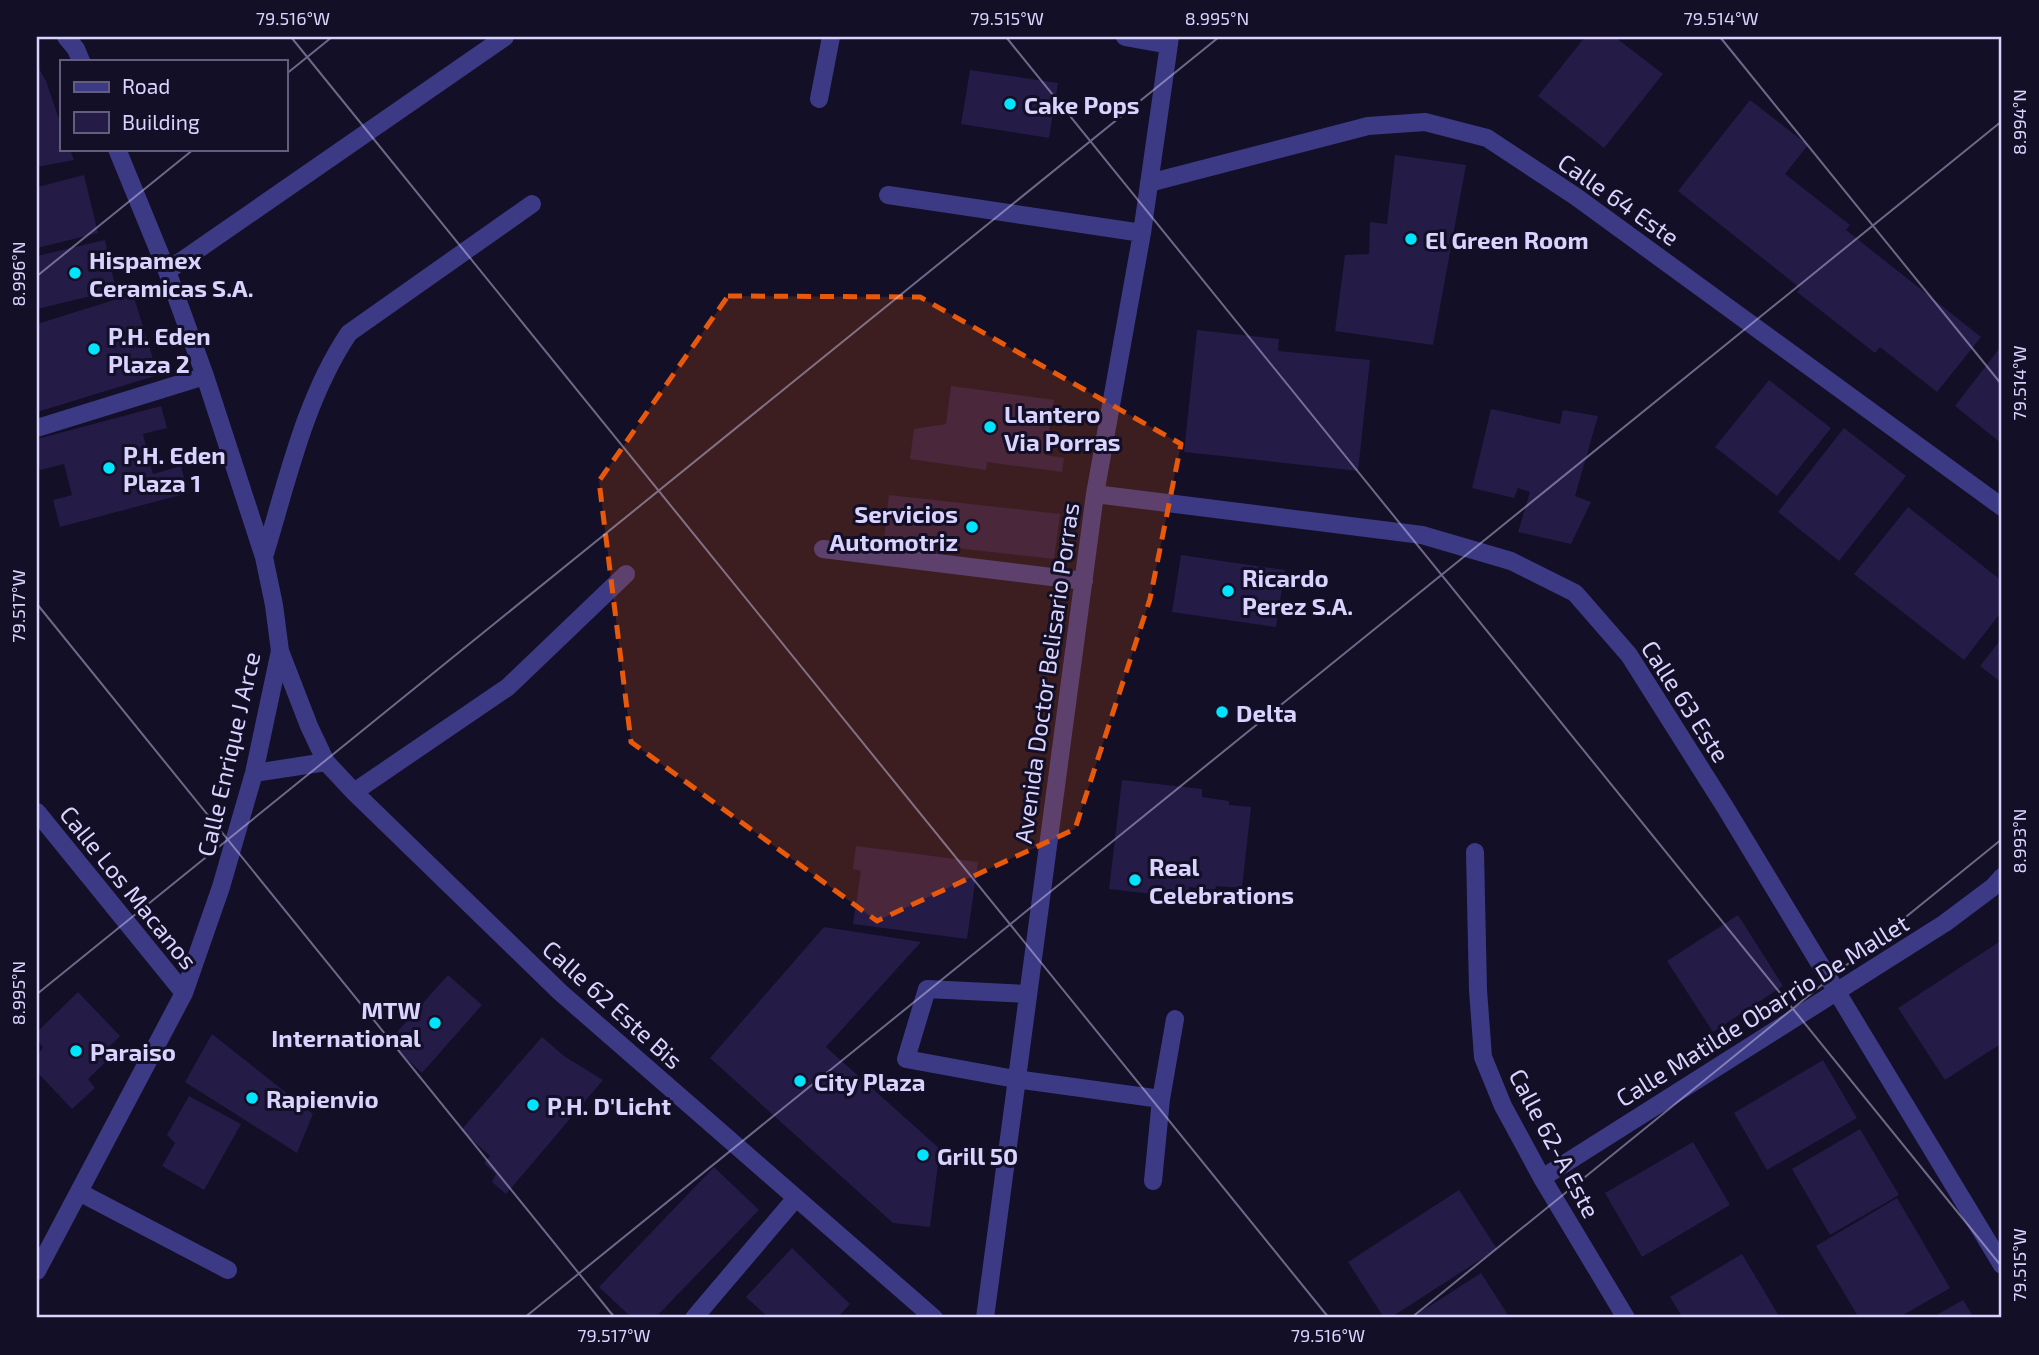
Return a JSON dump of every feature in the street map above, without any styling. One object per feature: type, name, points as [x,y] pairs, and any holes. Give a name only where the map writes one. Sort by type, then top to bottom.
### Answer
[{"type":"street","points":[[66,37],[81,60]]},
{"type":"street","points":[[167,271],[505,37]]},
{"type":"street","points":[[819,99],[831,37]]},
{"type":"street","points":[[1125,37],[1170,41]]},
{"type":"street","name":"Avenida Doctor Belisario Porras","points":[[985,1318],[1095,494],[1142,233],[1170,41]]},
{"type":"street","name":"Calle 64 Este","points":[[1149,183],[1368,126],[1425,122],[1487,138],[1575,196],[2002,507]]},
{"type":"street","name":"Calle Enrique J Arce","points":[[37,1271],[184,993],[221,887],[254,772],[280,651],[264,557],[205,376],[167,271],[117,150]]},
{"type":"street","points":[[888,195],[1142,233]]},
{"type":"street","points":[[264,557],[303,432],[332,358],[349,333],[532,204]]},
{"type":"street","points":[[37,428],[205,376]]},
{"type":"street","name":"Calle 63 Este","points":[[1095,494],[1422,535],[1511,561],[1575,593],[1629,655],[1725,807],[2002,1265]]},
{"type":"street","points":[[823,549],[1084,581]]},
{"type":"street","points":[[354,792],[508,687],[626,574]]},
{"type":"street","name":"Calle 62 Este Bis","points":[[280,651],[326,762],[354,792],[560,992],[934,1318]]},
{"type":"street","points":[[254,772],[326,762]]},
{"type":"street","name":"Calle Los Macanos","points":[[37,812],[184,993]]},
{"type":"street","name":"Calle 62-A Este","points":[[1475,852],[1478,990],[1483,1057],[1503,1106],[1542,1178],[1626,1318]]},
{"type":"street","name":"Calle Matilde Obarrio De Mallet","points":[[1542,1178],[1945,923],[1993,887],[2002,877]]},
{"type":"street","points":[[1027,994],[927,989],[906,1059],[1015,1079],[1161,1098]]},
{"type":"street","points":[[1153,1181],[1161,1098],[1175,1019]]},
{"type":"street","points":[[79,1192],[228,1270]]},
{"type":"street","points":[[694,1318],[795,1199]]},
{"type":"highlighted area","points":[[728,296],[920,297],[1181,444],[1150,599],[1075,829],[877,921],[631,742],[599,481]]},
{"type":"building","points":[[1585,37],[1615,37],[1663,74],[1604,148],[1538,96]]},
{"type":"building","points":[[37,65],[46,81],[60,122],[60,150],[70,150],[74,160],[37,167]]},
{"type":"building","name":"Cake Pops","points":[[970,70],[1058,83],[1049,138],[961,124]]},
{"type":"building","points":[[1750,100],[1808,145],[1785,174],[1850,225],[1846,230],[1981,337],[1937,392],[1880,347],[1875,353],[1797,292],[1800,288],[1678,191]]},
{"type":"building","name":"El Green Room","points":[[1395,155],[1466,165],[1433,345],[1335,331],[1345,255],[1369,254],[1370,222],[1387,224]]},
{"type":"building","points":[[84,175],[98,233],[37,248],[37,187]]},
{"type":"building","name":"Hispamex Ceramicas S.A.","points":[[105,240],[116,290],[37,309],[37,256]]},
{"type":"building","name":"P.H. Eden Plaza 2","points":[[133,294],[158,375],[37,412],[37,324]]},
{"type":"building","points":[[1197,330],[1279,339],[1278,351],[1370,360],[1358,471],[1184,452]]},
{"type":"building","points":[[2002,345],[2002,444],[1955,406]]},
{"type":"building","points":[[1769,380],[1831,428],[1777,496],[1715,447]]},
{"type":"building","name":"Llantero Via Porras","points":[[951,386],[1054,400],[1045,455],[1064,458],[1062,472],[987,462],[986,470],[910,459],[914,429],[946,424]]},
{"type":"building","name":"P.H. Eden Plaza 1","points":[[161,406],[167,428],[143,434],[153,474],[181,466],[188,493],[60,527],[53,500],[72,495],[64,464],[40,470],[37,439]]},
{"type":"building","points":[[1491,409],[1560,424],[1563,410],[1598,416],[1575,496],[1591,502],[1571,544],[1518,532],[1530,492],[1518,488],[1514,498],[1472,488]]},
{"type":"building","points":[[1844,428],[1906,476],[1839,561],[1778,512]]},
{"type":"building","name":"Servicios Automotriz","points":[[889,495],[1060,514],[1054,559],[884,540]]},
{"type":"building","points":[[1908,507],[2002,581],[2002,611],[1964,660],[1854,574]]},
{"type":"building","name":"Ricardo Perez S.A.","points":[[1181,555],[1285,570],[1276,627],[1172,612]]},
{"type":"building","points":[[2002,638],[2002,683],[1980,666]]},
{"type":"building","points":[[1122,780],[1202,789],[1202,797],[1229,801],[1229,805],[1251,807],[1242,888],[1216,886],[1215,890],[1189,887],[1188,898],[1109,889]]},
{"type":"building","points":[[856,846],[978,862],[967,939],[853,924],[861,871],[853,869]]},
{"type":"building","points":[[1738,915],[1783,986],[1713,1032],[1667,961]]},
{"type":"building","name":"City Plaza","points":[[824,927],[921,942],[826,1047],[940,1149],[930,1227],[893,1223],[710,1058]]},
{"type":"building","points":[[2002,940],[2002,1043],[1945,1080],[1898,1008]]},
{"type":"building","name":"MTW International","points":[[448,975],[482,1005],[422,1073],[388,1042]]},
{"type":"building","name":"Paraiso","points":[[78,992],[120,1036],[108,1048],[114,1054],[88,1079],[95,1088],[72,1109],[37,1072],[37,1057],[43,1047],[37,1040],[37,1032]]},
{"type":"building","name":"Rapienvio","points":[[212,1034],[313,1114],[297,1153],[185,1082]]},
{"type":"building","name":"P.H. D'Licht","points":[[542,1037],[564,1056],[603,1080],[506,1194],[492,1182],[496,1174],[484,1163],[490,1156],[461,1130]]},
{"type":"building","points":[[1823,1060],[1857,1118],[1767,1170],[1734,1113]]},
{"type":"building","points":[[189,1096],[241,1124],[204,1190],[162,1166],[175,1143],[167,1135]]},
{"type":"building","points":[[1860,1129],[1899,1195],[1830,1235],[1792,1169]]},
{"type":"building","points":[[1693,1142],[1730,1205],[1642,1257],[1605,1193]]},
{"type":"building","points":[[714,1167],[759,1210],[655,1318],[632,1318],[599,1287]]},
{"type":"building","points":[[1459,1190],[1497,1249],[1390,1318],[1384,1318],[1348,1262]]},
{"type":"building","points":[[1897,1198],[1950,1288],[1898,1318],[1859,1318],[1816,1246]]},
{"type":"building","points":[[792,1248],[850,1304],[837,1318],[769,1318],[746,1297]]},
{"type":"building","points":[[1742,1254],[1779,1316],[1683,1318],[1670,1297]]},
{"type":"building","points":[[1481,1273],[1510,1318],[1411,1318]]},
{"type":"building","points":[[1963,1300],[1974,1318],[1931,1318]]},
{"type":"place","name":"Cake Pops","points":[[1010,104]]},
{"type":"place","name":"El Green Room","points":[[1411,239]]},
{"type":"place","name":"Hispamex Ceramicas S.A.","points":[[75,273]]},
{"type":"place","name":"P.H. Eden Plaza 2","points":[[94,349]]},
{"type":"place","name":"Llantero Via Porras","points":[[990,427]]},
{"type":"place","name":"P.H. Eden Plaza 1","points":[[109,468]]},
{"type":"place","name":"Servicios Automotriz","points":[[972,527]]},
{"type":"place","name":"Ricardo Perez S.A.","points":[[1228,591]]},
{"type":"place","name":"Delta","points":[[1222,712]]},
{"type":"place","name":"Real Celebrations","points":[[1135,880]]},
{"type":"place","name":"MTW International","points":[[435,1023]]},
{"type":"place","name":"Paraiso","points":[[76,1051]]},
{"type":"place","name":"City Plaza","points":[[800,1081]]},
{"type":"place","name":"Rapienvio","points":[[252,1098]]},
{"type":"place","name":"P.H. D'Licht","points":[[533,1105]]},
{"type":"place","name":"Grill 50","points":[[923,1155]]}]
